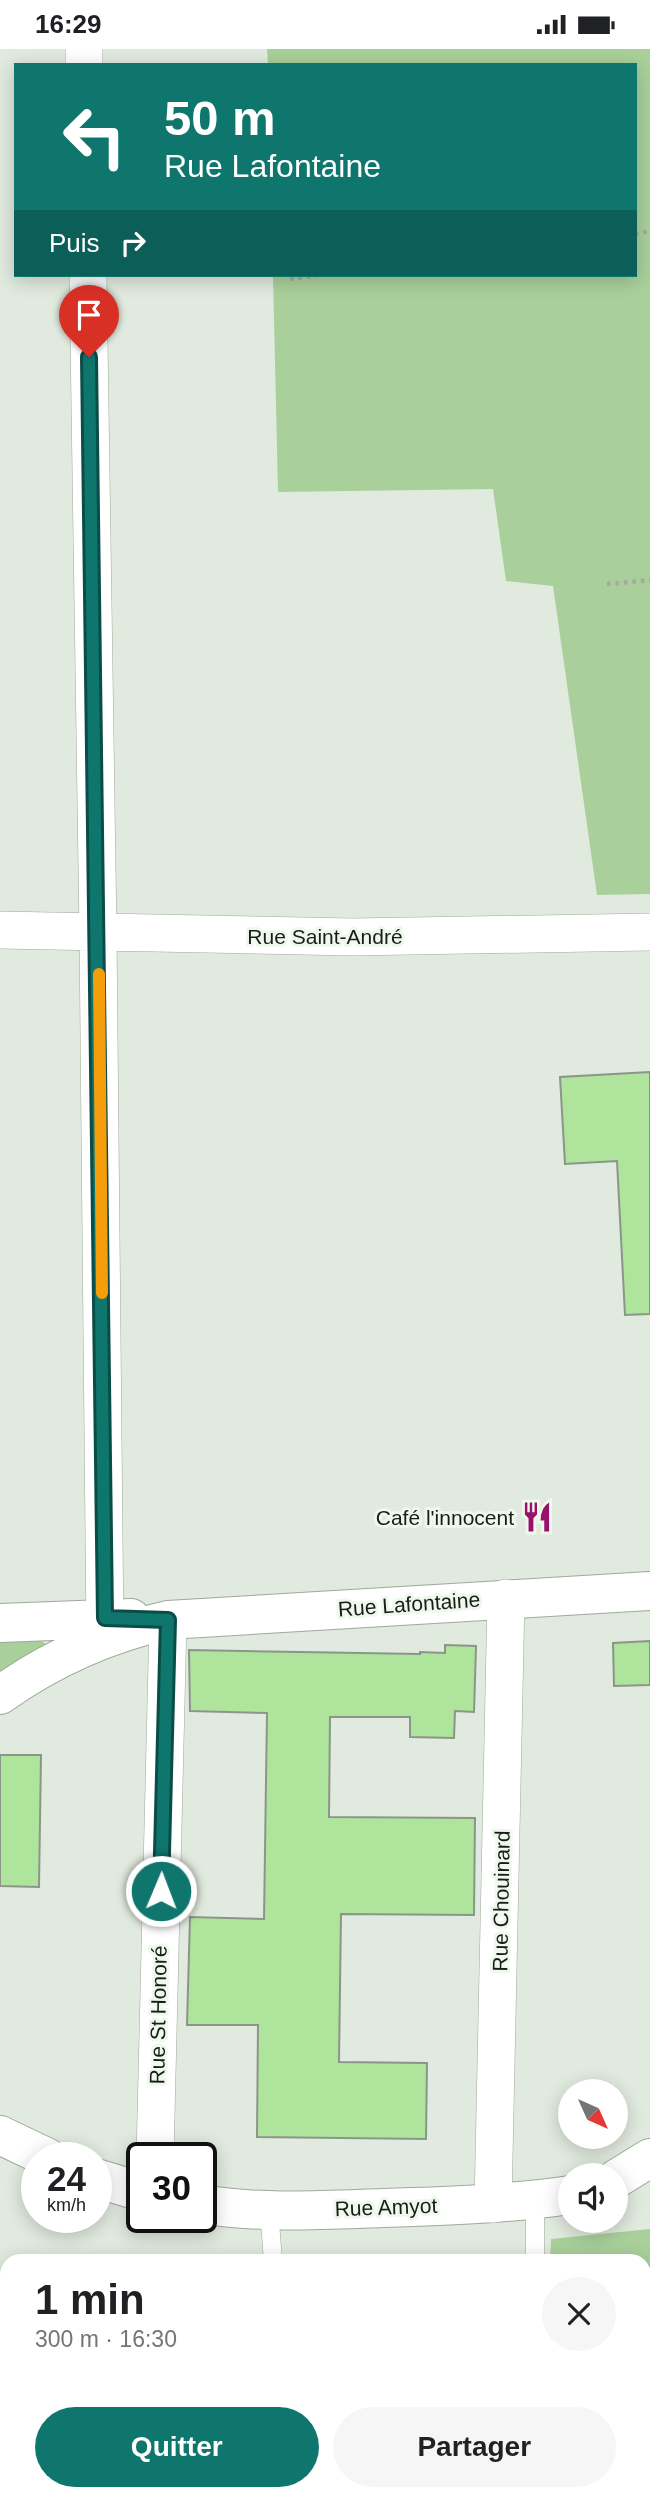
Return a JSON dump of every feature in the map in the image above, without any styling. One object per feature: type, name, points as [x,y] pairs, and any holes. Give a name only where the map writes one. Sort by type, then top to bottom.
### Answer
[{"type":"main road","name":"Rue Lafontaine","points":[[0,1623],[105,1627],[168,1620],[650,1591]]},
{"type":"main road","points":[[0,1696],[105,1627]]},
{"type":"main road","points":[[0,2135],[21,2145]]},
{"type":"main road","points":[[628,2172],[650,2158]]},
{"type":"main road","name":"Rue Amyot","points":[[217,2205],[269,2209],[493,2204],[553,2198]]},
{"type":"street","points":[[88,277],[105,1627]]},
{"type":"street","name":"Rue Saint-André","points":[[0,930],[353,937],[650,932]]},
{"type":"street","name":"Rue Chouinard","points":[[493,2204],[506,1598]]},
{"type":"street","name":"Rue St Honoré","points":[[155,2142],[168,1620]]},
{"type":"lane","points":[[537,2254],[553,2198]]},
{"type":"lane","points":[[269,2209],[272,2254]]},
{"type":"path","points":[[290,279],[305,277]]},
{"type":"path","points":[[607,584],[650,580]]},
{"type":"shaded area","points":[[267,49],[650,49],[650,894],[597,895],[553,586],[506,581],[493,489],[278,492],[273,277],[637,277],[637,63],[268,63]]},
{"type":"shaded area","points":[[40,1640],[46,1644],[0,1677],[0,1641]]},
{"type":"shaded area","points":[[650,2229],[650,2254],[550,2254],[551,2239]]},
{"type":"building","points":[[650,1072],[650,1314],[625,1315],[617,1161],[565,1164],[560,1077]]},
{"type":"building","points":[[650,1641],[650,1685],[614,1686],[613,1643]]},
{"type":"building","points":[[445,1645],[476,1646],[474,1712],[455,1711],[454,1738],[410,1737],[410,1717],[330,1717],[329,1817],[475,1818],[474,1915],[341,1914],[339,2062],[427,2063],[426,2139],[257,2137],[258,2025],[187,2025],[190,1917],[264,1919],[267,1713],[190,1711],[189,1650],[420,1654],[445,1653]]},
{"type":"building","points":[[0,1755],[41,1755],[39,1887],[0,1886]]},
{"type":"slow traffic","points":[[99,974],[102,1293]]},
{"type":"place","name":"Café l'innocent","points":[[537,1517]]},
{"type":"route","points":[[89,357],[105,1618],[168,1620],[161,1891]]}]
